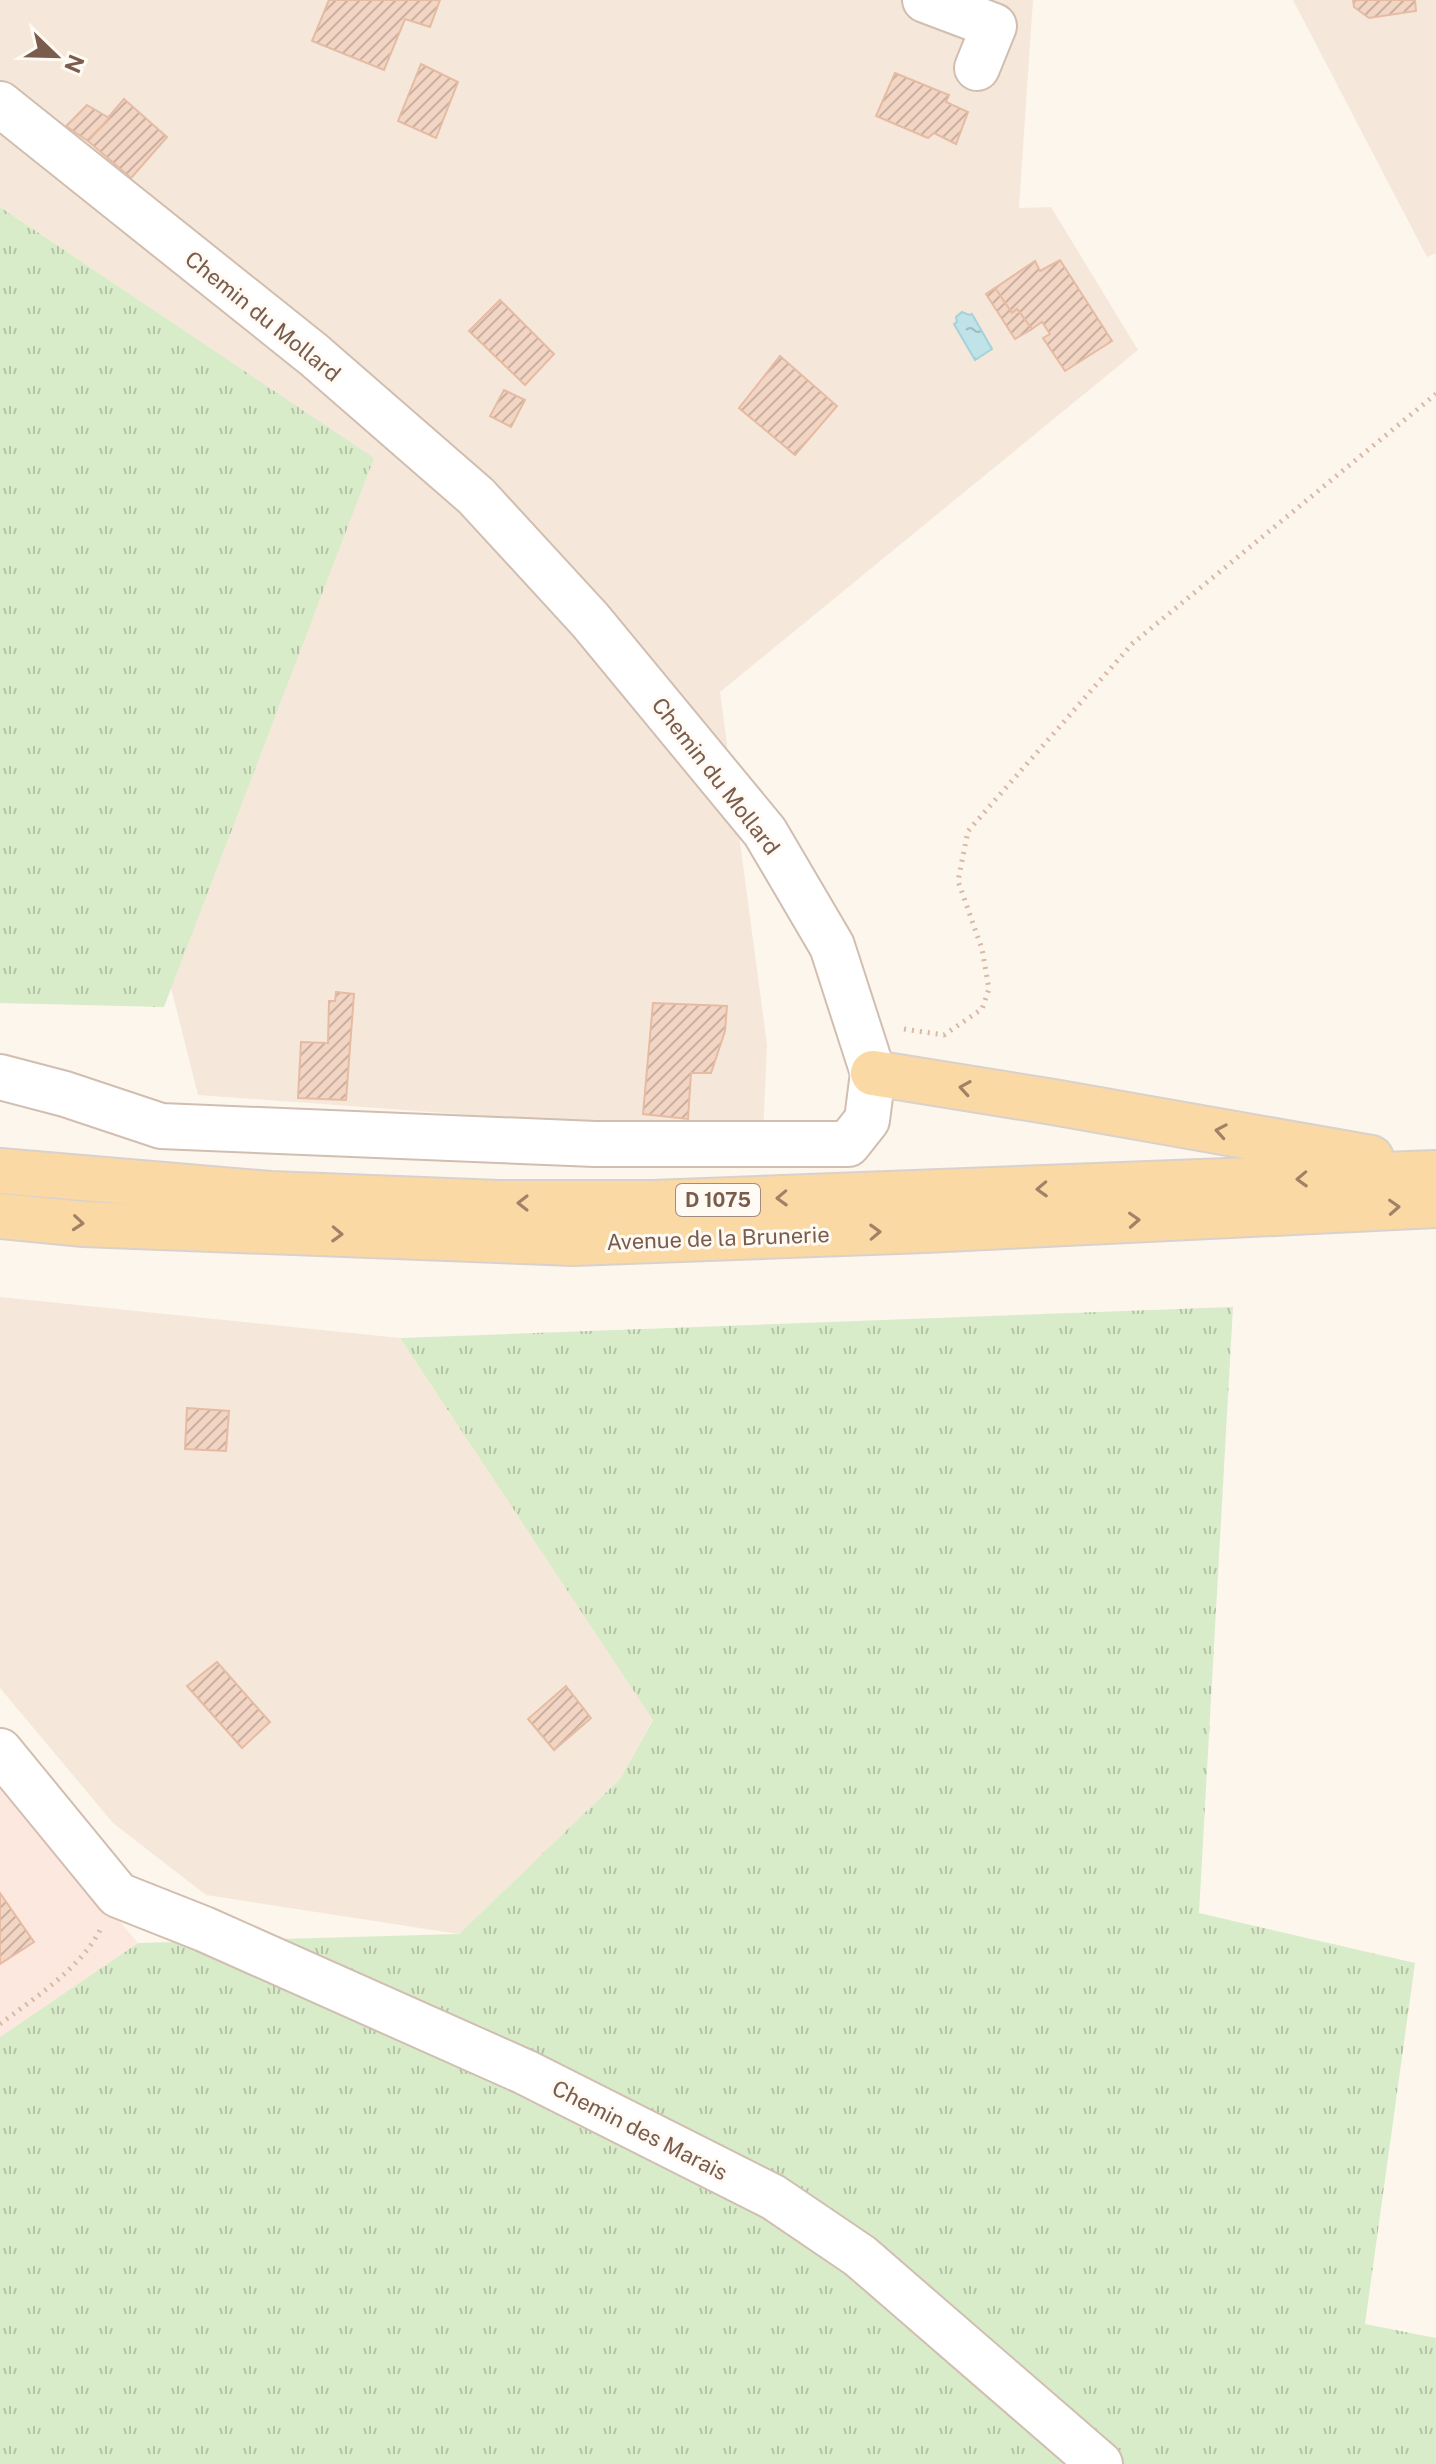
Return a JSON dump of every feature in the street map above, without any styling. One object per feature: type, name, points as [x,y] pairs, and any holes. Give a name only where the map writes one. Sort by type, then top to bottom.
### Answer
[{"type":"main road","points":[[873,1073],[1053,1102],[1436,1172]]},
{"type":"main road","name":"D 1075","points":[[0,1171],[271,1194],[499,1203],[653,1203],[1436,1172]]},
{"type":"main road","name":"Avenue de la Brunerie","points":[[0,1216],[84,1224],[573,1243],[925,1230],[1436,1205]]},
{"type":"street","points":[[925,0],[994,26],[977,68]]},
{"type":"street","name":"Chemin du Mollard","points":[[0,104],[314,355],[476,496],[590,620],[765,832],[832,946],[873,1073],[867,1120],[848,1144],[595,1144],[161,1126],[65,1094],[0,1077]]},
{"type":"street","points":[[0,1751],[118,1895]]},
{"type":"street","name":"Chemin des Marais","points":[[118,1895],[204,1929],[525,2072],[773,2197],[860,2256],[1100,2464]]},
{"type":"path","points":[[855,1022],[944,1035],[982,1009],[989,989],[982,949],[958,881],[968,831],[1132,644],[1436,394]]},
{"type":"path","points":[[0,2024],[50,1986],[94,1943],[118,1895]]},
{"type":"shaded area","points":[[0,0],[1033,0],[1019,208],[1051,207],[1138,350],[720,692],[767,1045],[763,1136],[198,1095],[171,988],[373,458],[0,207]]},
{"type":"shaded area","points":[[1293,0],[1436,0],[1436,253],[1427,257]]},
{"type":"shaded area","points":[[0,1297],[400,1338],[653,1719],[620,1779],[459,1934],[206,1895],[113,1823],[0,1688]]},
{"type":"shaded area","points":[[0,1780],[138,1943],[0,2037]]},
{"type":"green space","points":[[0,207],[374,458],[164,1007],[0,1003]]},
{"type":"green space","points":[[1233,1307],[1199,1913],[1415,1963],[1365,2324],[1436,2338],[1436,2464],[0,2464],[0,2037],[138,1943],[459,1934],[620,1779],[653,1720],[400,1338]]},
{"type":"water","points":[[962,312],[972,314],[992,349],[975,360],[954,324]]},
{"type":"building","points":[[329,0],[440,0],[430,27],[405,19],[384,70],[312,41]]},
{"type":"building","points":[[1353,0],[1415,0],[1416,11],[1369,18],[1354,7]]},
{"type":"building","points":[[421,64],[458,82],[436,138],[398,121]]},
{"type":"building","points":[[895,73],[949,95],[946,102],[968,112],[956,144],[934,133],[928,138],[876,116]]},
{"type":"building","points":[[124,99],[167,137],[131,178],[88,141]]},
{"type":"building","points":[[87,105],[109,118],[88,141],[66,126]]},
{"type":"building","points":[[1060,260],[1112,341],[1065,371],[1043,338],[1050,334],[1042,322],[1032,329],[1017,309],[1012,313],[995,288],[1035,261],[1040,271]]},
{"type":"building","points":[[995,288],[1012,313],[1017,309],[1032,329],[1015,339],[986,294]]},
{"type":"building","points":[[500,300],[554,354],[525,385],[469,331]]},
{"type":"building","points":[[780,356],[837,406],[795,455],[739,408]]},
{"type":"building","points":[[504,390],[525,400],[511,427],[490,416]]},
{"type":"building","points":[[336,992],[354,994],[346,1100],[298,1098],[301,1042],[328,1043],[329,1001],[335,1001]]},
{"type":"building","points":[[653,1003],[727,1006],[725,1031],[711,1073],[691,1073],[688,1119],[643,1114]]},
{"type":"building","points":[[187,1408],[229,1411],[226,1451],[185,1449]]},
{"type":"building","points":[[217,1662],[270,1722],[242,1748],[187,1686]]},
{"type":"building","points":[[566,1686],[591,1718],[554,1750],[528,1719]]},
{"type":"building","points":[[0,1893],[34,1942],[0,1964]]}]
